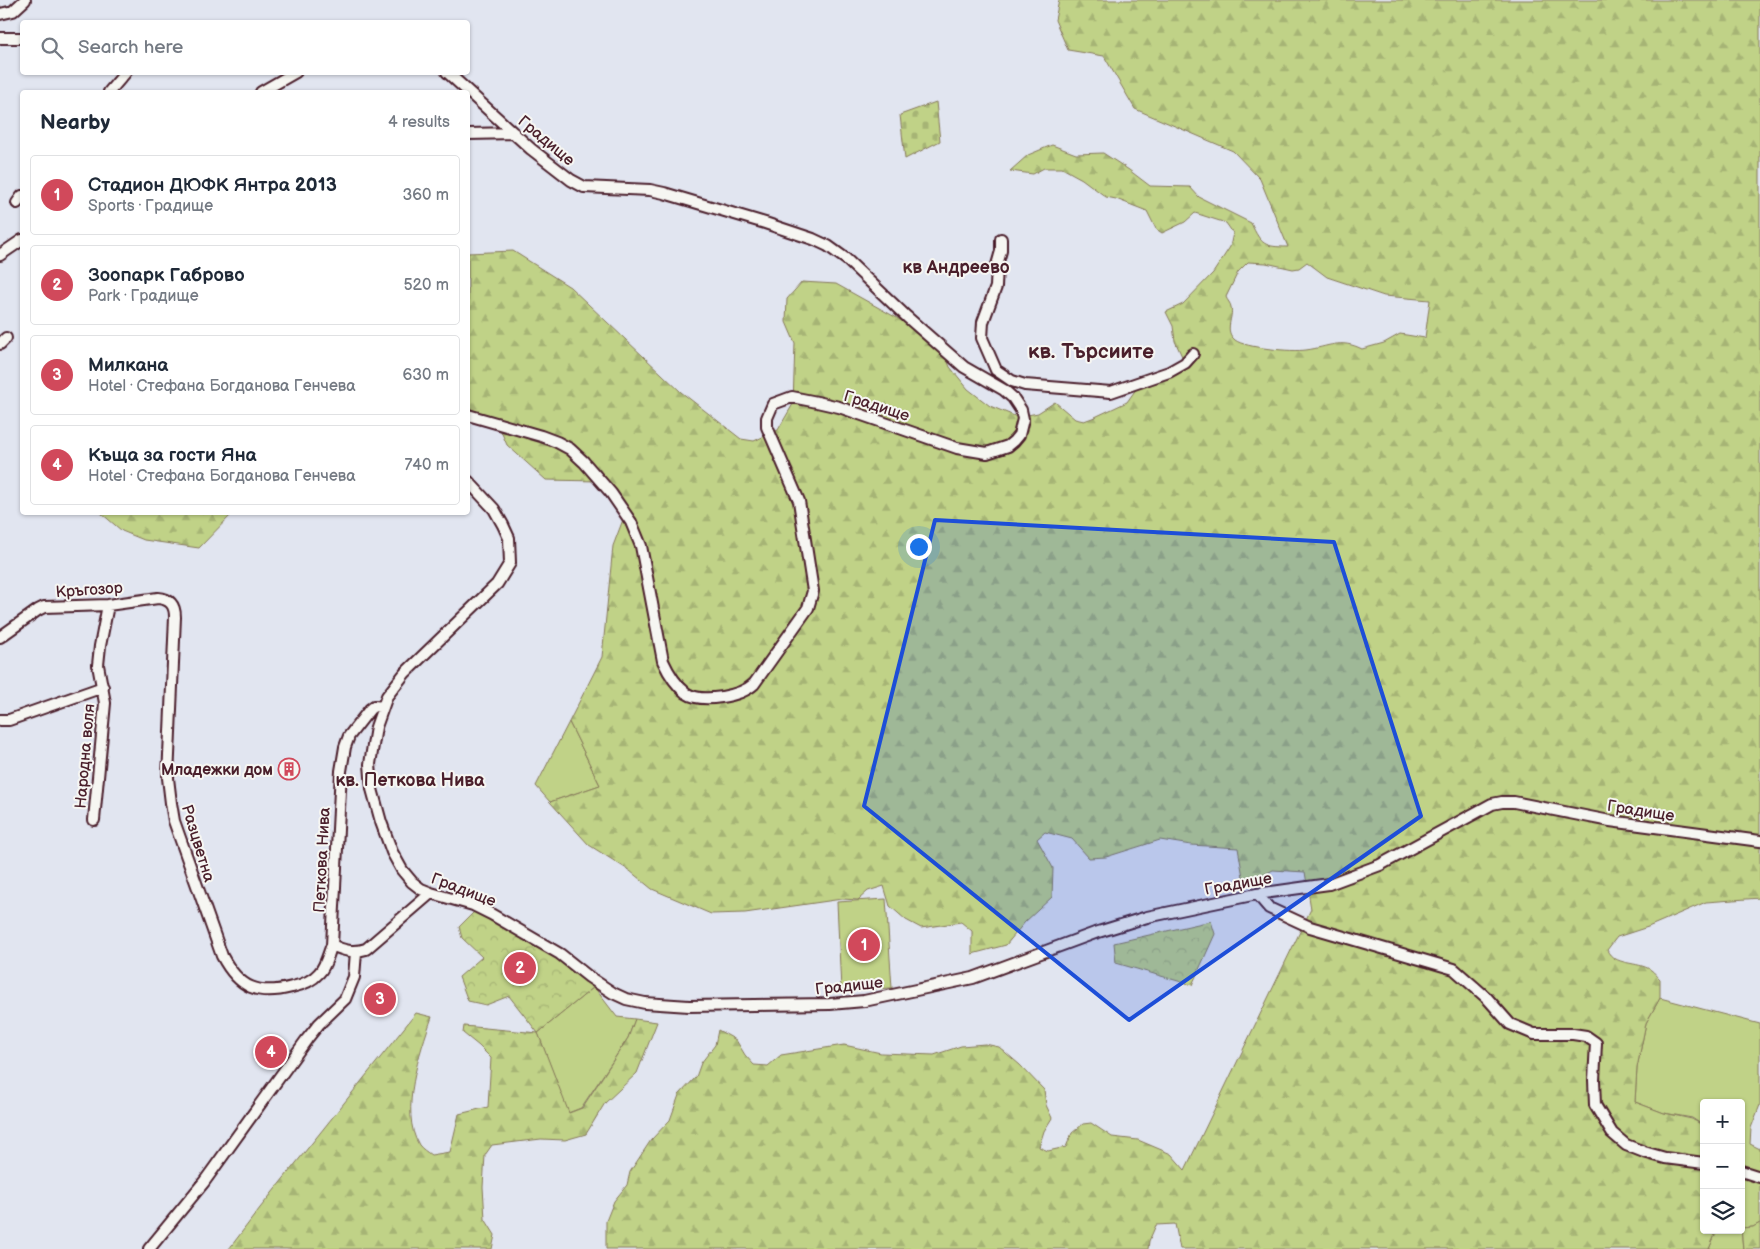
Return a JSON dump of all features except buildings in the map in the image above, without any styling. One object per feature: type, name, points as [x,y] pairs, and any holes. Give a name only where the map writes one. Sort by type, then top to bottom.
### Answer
[{"type":"street","points":[[0,14],[13,11],[26,0]]},
{"type":"street","points":[[0,49],[3,39],[20,38]]},
{"type":"street","points":[[111,90],[123,75]]},
{"type":"street","points":[[264,90],[291,75]]},
{"type":"street","name":"Градище","points":[[450,75],[467,90]]},
{"type":"street","name":"Градище","points":[[470,93],[559,172],[584,186],[650,190],[664,193],[764,223],[813,239],[828,246],[846,259],[907,317],[964,367],[1004,390],[1014,398],[1021,410],[1023,419],[1019,435],[1014,441],[1008,446],[987,453],[957,448],[818,402],[792,397],[773,404],[767,418],[767,427],[799,501],[813,591],[812,600],[754,684],[747,691],[732,696],[703,698],[686,693],[667,670],[663,661],[641,546],[631,522],[611,493],[570,449],[541,436],[470,416]]},
{"type":"street","points":[[470,134],[514,132]]},
{"type":"street","points":[[1001,239],[996,287],[983,322],[982,338],[996,370],[1012,381],[1025,385],[1111,392],[1169,372],[1185,363],[1193,354]]},
{"type":"street","points":[[0,255],[20,241]]},
{"type":"street","points":[[989,381],[996,370]]},
{"type":"street","name":"Градище","points":[[470,483],[494,509],[503,525],[509,538],[510,564],[497,584],[405,673],[387,696],[371,747],[370,764],[372,789],[381,822],[392,852],[402,870],[420,889],[473,905],[491,914],[560,954],[589,977],[626,999],[645,1003],[689,1006],[830,1004],[864,1001],[973,978],[1147,917],[1256,894],[1329,884],[1380,865],[1492,804],[1502,802],[1514,802],[1610,821],[1760,842]]},
{"type":"street","name":"Кръгозор","points":[[0,637],[44,607],[108,605],[158,598]]},
{"type":"street","name":"Разцветна","points":[[158,598],[164,598],[170,602],[175,613],[168,778],[174,821],[228,968],[245,984],[259,991],[274,992],[307,983],[319,974],[332,945]]},
{"type":"street","name":"Народна воля","points":[[94,820],[104,716],[103,687],[98,665],[108,605]]},
{"type":"street","points":[[0,720],[9,720],[103,687]]},
{"type":"street","name":"Петкова Нива","points":[[332,945],[340,786],[344,747],[349,736],[370,709],[374,706],[382,707]]},
{"type":"street","points":[[332,945],[347,951],[356,952],[366,949],[431,893]]},
{"type":"street","points":[[1256,894],[1269,908],[1310,927],[1454,969],[1487,998],[1510,1024],[1534,1034],[1586,1036],[1596,1043],[1595,1105],[1612,1133],[1626,1145],[1644,1152],[1665,1158],[1700,1162]]},
{"type":"street","points":[[149,1249],[204,1182],[307,1039],[319,1024],[345,999],[354,977],[356,952]]},
{"type":"street","points":[[1745,1172],[1760,1177]]},
{"type":"highlighted area","points":[[935,520],[1334,542],[1421,816],[1129,1020],[864,806]]},
{"type":"green space","points":[[1059,0],[1760,0],[1760,898],[1706,902],[1648,927],[1617,937],[1607,950],[1615,959],[1646,967],[1660,979],[1660,998],[1646,1023],[1637,1068],[1635,1102],[1664,1113],[1692,1119],[1700,1124],[1700,1234],[1715,1234],[1709,1249],[1180,1249],[1175,1224],[1156,1225],[1149,1241],[1148,1249],[606,1249],[606,1221],[614,1201],[627,1185],[630,1172],[651,1140],[670,1120],[679,1095],[696,1077],[701,1063],[715,1045],[718,1030],[736,1040],[754,1065],[768,1066],[781,1055],[844,1045],[881,1053],[934,1055],[961,1046],[985,1044],[999,1047],[1044,1090],[1046,1105],[1052,1118],[1044,1131],[1039,1147],[1048,1151],[1066,1147],[1072,1133],[1083,1124],[1091,1123],[1112,1137],[1138,1140],[1171,1154],[1185,1170],[1311,909],[1305,872],[1273,870],[1256,879],[1243,877],[1238,848],[1191,845],[1160,840],[1106,857],[1089,858],[1072,839],[1045,832],[1037,839],[1053,868],[1052,897],[1025,922],[1006,945],[972,954],[972,931],[961,922],[921,928],[906,920],[890,906],[884,886],[868,891],[858,900],[842,899],[745,913],[711,914],[652,889],[630,871],[589,845],[550,802],[600,785],[569,722],[602,657],[613,546],[624,517],[615,489],[598,481],[546,480],[507,445],[500,429],[470,408],[470,253],[513,251],[570,287],[681,392],[741,439],[754,441],[778,430],[793,404],[795,343],[786,322],[787,299],[802,282],[836,284],[940,342],[950,367],[968,389],[990,406],[1017,417],[1038,413],[1055,402],[1075,419],[1084,421],[1127,402],[1139,385],[1185,363],[1175,341],[1173,326],[1166,312],[1183,304],[1213,273],[1230,247],[1233,233],[1226,223],[1195,213],[1185,222],[1162,233],[1156,229],[1147,211],[1106,197],[1082,179],[1062,168],[1044,168],[1033,174],[1010,171],[1028,155],[1052,145],[1076,154],[1103,153],[1150,186],[1190,187],[1199,197],[1251,223],[1258,236],[1265,243],[1288,247],[1260,179],[1233,151],[1135,109],[1104,56],[1068,50],[1055,20]],"holes":[[[1248,262],[1266,263],[1293,269],[1299,268],[1307,262],[1327,277],[1384,296],[1430,300],[1425,338],[1400,334],[1384,343],[1362,349],[1347,344],[1334,344],[1306,350],[1269,349],[1240,343],[1235,340],[1229,328],[1232,311],[1226,297],[1238,272]]]},
{"type":"green space","points":[[936,102],[940,141],[905,159],[900,115]]},
{"type":"green space","points":[[103,515],[231,515],[199,548],[144,540],[122,531]]},
{"type":"green space","points":[[569,722],[600,785],[550,802],[536,786]]},
{"type":"green space","points":[[886,899],[892,988],[841,990],[837,902]]},
{"type":"green space","points":[[476,910],[559,958],[594,987],[538,1033],[509,996],[486,1005],[468,1001],[459,977],[482,957],[462,938],[459,927]]},
{"type":"green space","points":[[1211,921],[1215,934],[1192,985],[1116,963],[1114,943]]},
{"type":"green space","points":[[594,987],[617,1017],[635,1019],[628,1038],[581,1108],[568,1113],[538,1033]]},
{"type":"green space","points":[[1660,998],[1760,1024],[1760,1105],[1751,1128],[1750,1144],[1760,1149],[1760,1223],[1753,1227],[1745,1228],[1745,1099],[1700,1099],[1700,1123],[1692,1118],[1664,1113],[1635,1102],[1637,1068],[1646,1023]]},
{"type":"green space","points":[[416,1013],[432,1017],[413,1081],[411,1116],[413,1131],[419,1145],[431,1155],[450,1152],[459,1114],[488,1107],[491,1058],[463,1033],[464,1026],[538,1033],[569,1113],[582,1108],[628,1038],[635,1019],[657,1022],[637,1073],[605,1103],[586,1134],[565,1140],[541,1139],[492,1145],[485,1155],[483,1187],[485,1219],[495,1235],[492,1249],[229,1249],[260,1208]]},
{"type":"green space","points":[[1760,1223],[1760,1249],[1743,1249],[1742,1234],[1745,1234],[1745,1228],[1753,1227]]},
{"type":"green space","points":[[1715,1234],[1742,1234],[1743,1249],[1709,1249]]},
{"type":"place","name":"Младежки дом","points":[[289,769]]},
{"type":"place","name":"Стадион ДЮФК Янтра 2013","points":[[864,945]]},
{"type":"place","name":"Зоопарк Габрово","points":[[520,968]]},
{"type":"place","name":"Милкана","points":[[380,999]]},
{"type":"place","name":"Къща за гости Яна","points":[[271,1052]]},
{"type":"district","name":"кв Андреево","points":[[956,267]]},
{"type":"district","name":"кв. Търсиите","points":[[1091,351]]},
{"type":"district","name":"кв. Петкова Нива","points":[[410,780]]}]
